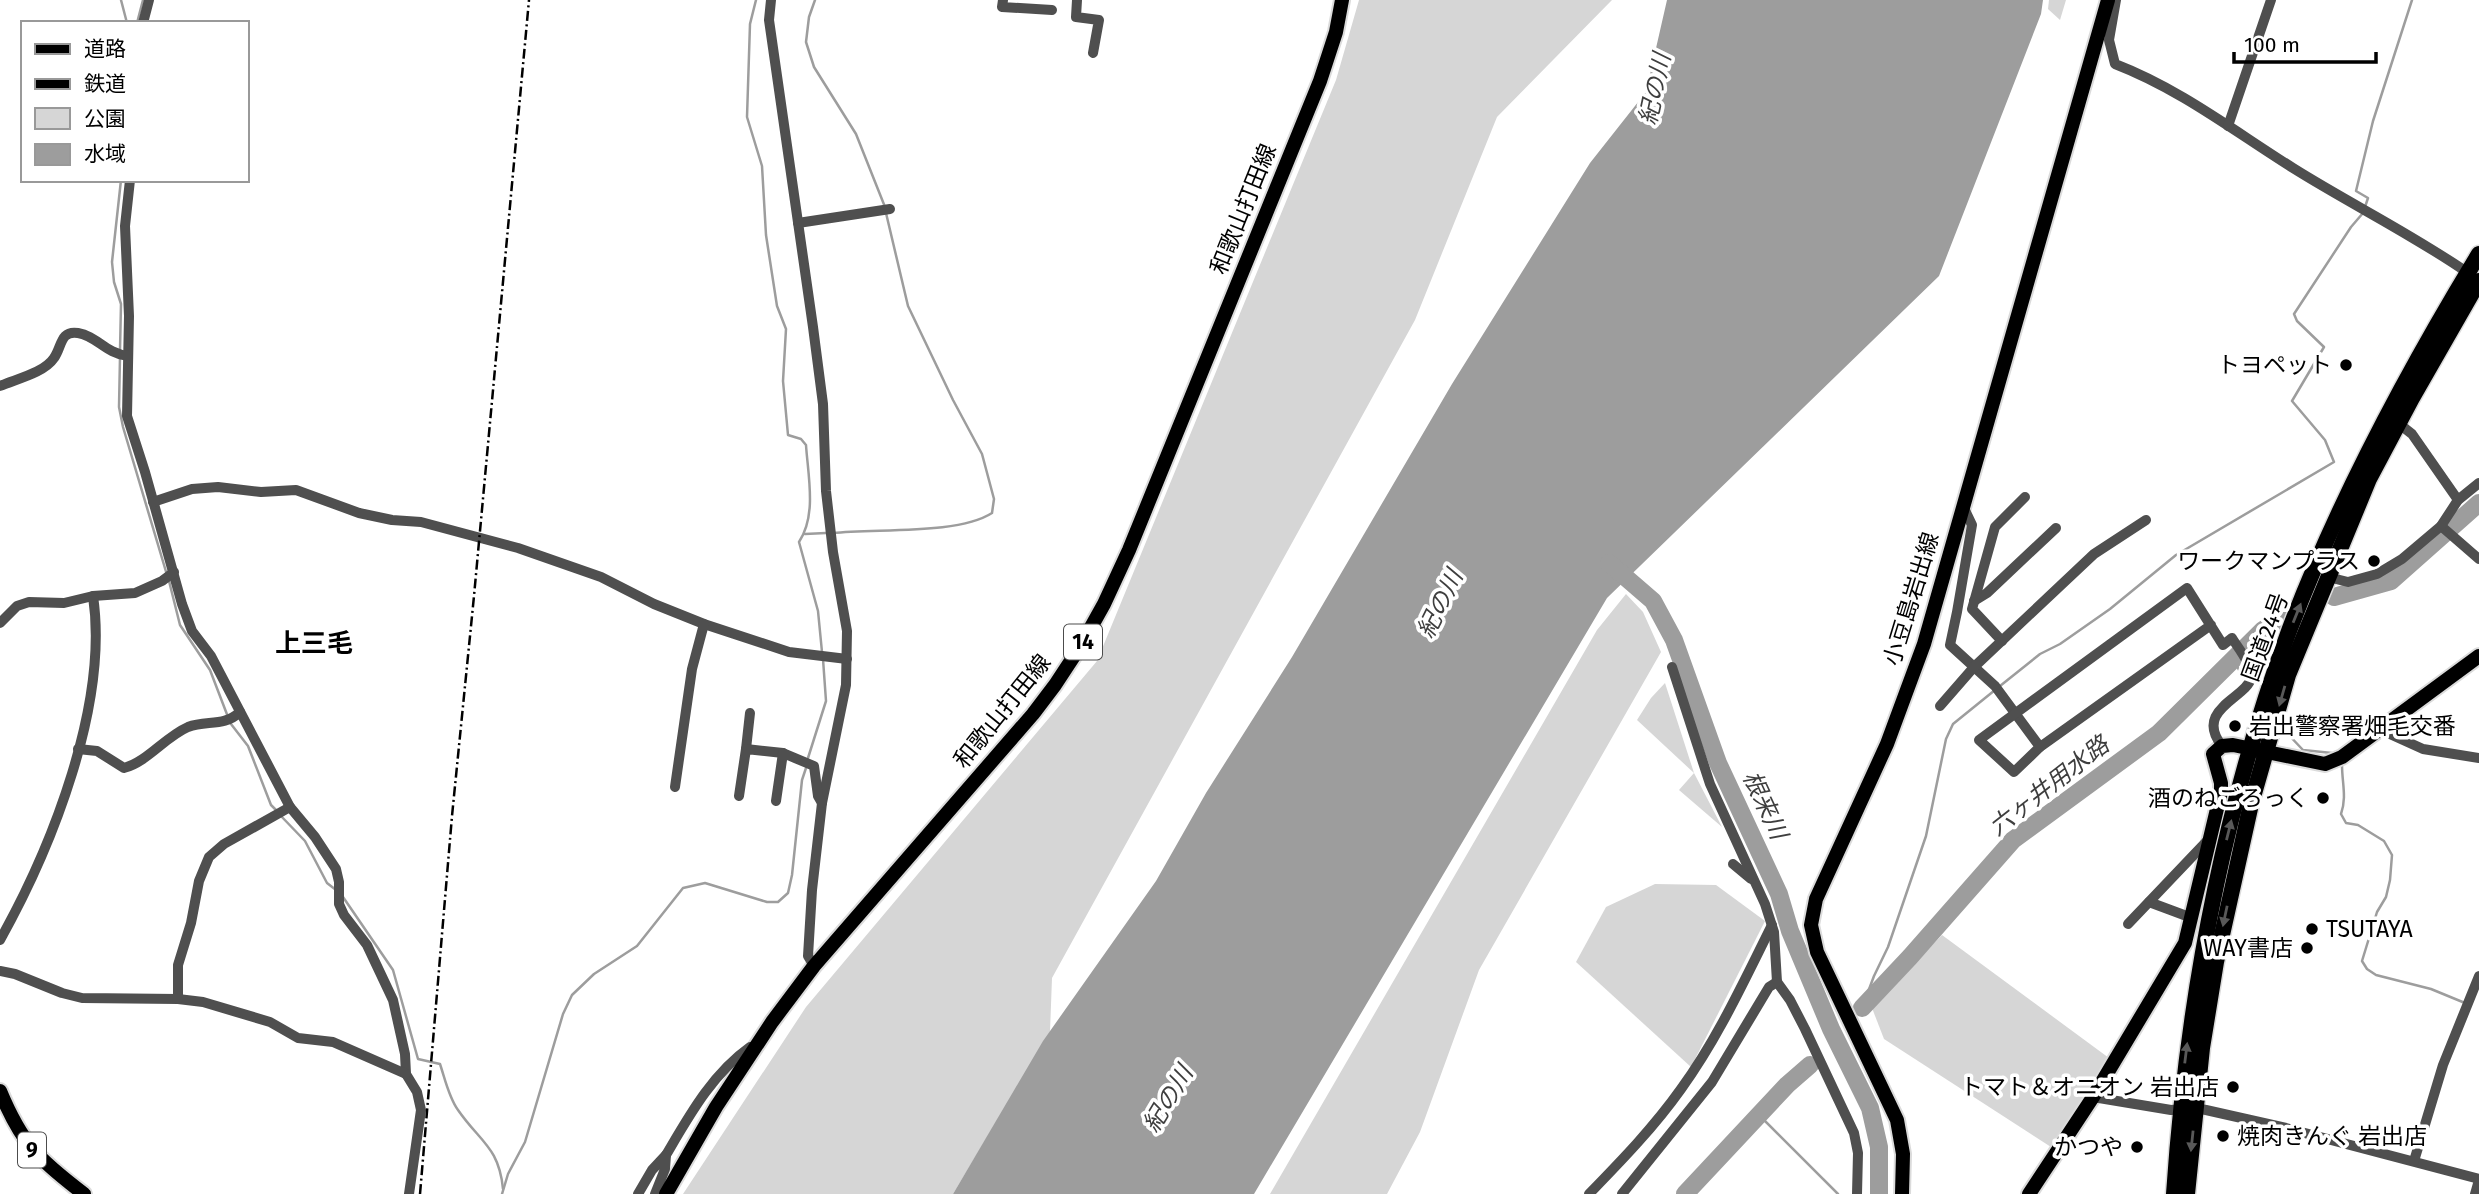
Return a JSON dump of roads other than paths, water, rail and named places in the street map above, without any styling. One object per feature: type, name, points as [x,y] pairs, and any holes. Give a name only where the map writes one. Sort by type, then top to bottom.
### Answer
[{"type":"highway","name":"国道24号","points":[[2174,1194],[2187,1109],[2200,959],[2223,853],[2258,751],[2369,479],[2475,278],[2479,254]]},
{"type":"highway","name":"国道24号","points":[[2258,751],[2290,629],[2360,468],[2475,278]]},
{"type":"highway","name":"国道24号","points":[[2187,1109],[2187,1194]]},
{"type":"main road","name":"和歌山打田線","points":[[666,1194],[716,1107],[814,966],[1033,714],[1080,648],[1129,550],[1320,81],[1336,32],[1342,0]]},
{"type":"main road","name":"小豆島岩出線","points":[[1902,1194],[1903,1154],[1897,1120],[1817,952],[1811,925],[1816,899],[1887,744],[1919,656],[2108,0]]},
{"type":"main road","points":[[2029,1194],[2093,1097],[2185,943],[2221,792],[2213,754],[2222,746],[2233,745],[2325,764],[2342,757],[2381,730],[2479,656]]},
{"type":"main road","name":"9","points":[[0,1090],[13,1123],[27,1144],[43,1161],[84,1194]]},
{"type":"street","points":[[144,21],[149,0]]},
{"type":"street","points":[[771,0],[769,20],[823,404],[826,491],[833,552],[847,631],[841,658],[846,685],[822,803],[809,930],[808,956],[814,966]]},
{"type":"street","points":[[1003,0],[1002,7],[1052,10]]},
{"type":"street","points":[[1077,0],[1076,17],[1099,20],[1093,53]]},
{"type":"street","points":[[2116,0],[2109,40],[2115,64],[2147,76],[2188,98],[2294,169],[2475,278]]},
{"type":"street","points":[[2228,126],[2271,0]]},
{"type":"street","points":[[130,182],[125,226],[129,317],[127,416],[192,631],[211,656],[290,807],[315,837],[336,869],[344,915],[367,945],[393,1000],[402,1041],[405,1074],[417,1092],[421,1110],[409,1194]]},
{"type":"street","points":[[798,223],[890,209]]},
{"type":"street","points":[[0,386],[38,370],[54,358],[63,337],[70,333],[80,333],[115,354],[128,356]]},
{"type":"street","points":[[2398,423],[2412,434],[2458,500]]},
{"type":"street","points":[[2328,577],[2348,582],[2377,574],[2402,559],[2441,526],[2458,500],[2479,483]]},
{"type":"street","points":[[153,502],[192,489],[218,487],[261,492],[296,490],[359,513],[391,520],[421,522],[518,548],[601,577],[654,604],[704,624],[789,652],[841,658]]},
{"type":"street","points":[[2002,640],[1972,609],[1995,527],[2025,497]]},
{"type":"street","points":[[1963,506],[1972,525],[1950,645],[1998,690],[2040,747]]},
{"type":"street","points":[[1940,706],[1974,667],[2094,555],[2146,520]]},
{"type":"street","points":[[2441,526],[2479,559]]},
{"type":"street","points":[[1975,601],[2056,528]]},
{"type":"street","points":[[0,623],[17,606],[29,602],[64,603],[93,596],[135,593],[162,581],[174,572]]},
{"type":"street","points":[[2211,625],[2040,747],[2014,772],[1979,740],[2187,588],[2211,625],[2222,645],[2232,638],[2235,642],[2252,678],[2248,685],[2225,703],[2214,721],[2214,736],[2222,746]]},
{"type":"street","points":[[0,940],[43,858],[79,749],[91,696],[94,664],[97,624],[93,596]]},
{"type":"street","points":[[675,787],[692,669],[704,624]]},
{"type":"street","points":[[1672,667],[1710,785],[1765,904],[1772,925],[1777,982],[1805,1029],[1854,1133],[1858,1153],[1857,1194]]},
{"type":"street","points":[[79,749],[97,751],[124,768],[133,766],[175,734],[192,726],[225,722],[240,712]]},
{"type":"street","points":[[739,796],[750,713]]},
{"type":"street","points":[[2381,730],[2423,748],[2479,758]]},
{"type":"street","points":[[746,749],[783,753],[814,766],[818,796],[822,803]]},
{"type":"street","points":[[776,801],[783,753]]},
{"type":"street","points":[[178,999],[178,965],[191,923],[199,881],[209,857],[224,844],[290,807]]},
{"type":"street","points":[[2128,924],[2210,838]]},
{"type":"street","points":[[1732,864],[1754,881]]},
{"type":"street","points":[[2148,902],[2192,919]]},
{"type":"street","points":[[1589,1194],[1640,1142],[1681,1089],[1717,1032],[1772,925]]},
{"type":"street","points":[[0,971],[82,998],[178,999],[203,1002],[270,1022],[298,1038],[333,1041],[405,1074]]},
{"type":"street","points":[[2414,1161],[2443,1065],[2479,976]]},
{"type":"street","points":[[1622,1194],[1712,1082],[1769,987],[1777,982]]},
{"type":"street","points":[[638,1194],[705,1092],[740,1053],[750,1046],[755,1048]]},
{"type":"street","points":[[2093,1097],[2187,1109],[2286,1128],[2479,1179],[2475,1194]]},
{"type":"street","points":[[655,1194],[665,1169],[666,1155]]},
{"type":"water","name":"紀の川","points":[[1667,0],[2043,0],[2041,14],[1939,276],[1607,598],[1254,1194],[953,1194],[1043,1041],[1156,881],[1206,793],[1292,657],[1452,384],[1590,163],[1646,92]]},
{"type":"waterway","points":[[121,0],[126,21]]},
{"type":"waterway","points":[[138,21],[143,0]]},
{"type":"waterway","points":[[756,0],[750,24],[747,117],[762,166],[766,235],[777,306],[786,329],[783,381],[788,435],[801,439],[806,445],[810,508],[805,531],[799,542],[818,611],[822,652]]},
{"type":"waterway","points":[[815,0],[809,17],[806,42],[814,67],[856,134],[885,207]]},
{"type":"waterway","points":[[2365,207],[2368,198],[2356,191],[2373,121],[2412,0]]},
{"type":"waterway","points":[[120,350],[121,304],[114,282],[112,262],[121,182]]},
{"type":"waterway","points":[[833,533],[938,528],[959,525],[992,513],[994,499],[982,454],[908,306],[886,213]]},
{"type":"waterway","points":[[2000,686],[2040,654],[2060,644],[2110,609],[2176,555],[2334,462],[2325,440],[2292,401],[2324,347],[2297,321],[2294,314],[2363,213]]},
{"type":"waterway","points":[[120,357],[119,407],[123,427],[167,575]]},
{"type":"waterway","name":"六ヶ井用水路","points":[[2334,597],[2391,581],[2479,503]]},
{"type":"waterway","points":[[805,534],[826,533]]},
{"type":"waterway","name":"根来川","points":[[1609,563],[1653,601],[1674,640],[1718,763],[1779,894],[1790,931],[1831,1029],[1870,1108],[1879,1147],[1879,1194]]},
{"type":"waterway","points":[[169,581],[180,625],[210,670],[228,717]]},
{"type":"waterway","name":"六ヶ井用水路","points":[[1862,1008],[2013,840],[2159,733],[2263,630],[2281,618]]},
{"type":"waterway","points":[[808,758],[826,701],[823,659]]},
{"type":"waterway","points":[[2234,660],[2243,678]]},
{"type":"waterway","points":[[2450,686],[2476,667]]},
{"type":"waterway","points":[[1862,1008],[1888,947],[1926,836],[1946,739],[1953,724],[1995,690]]},
{"type":"waterway","points":[[231,724],[248,746],[271,805],[276,810]]},
{"type":"waterway","points":[[2286,732],[2303,750],[2332,753]]},
{"type":"waterway","points":[[2342,765],[2344,796],[2341,814],[2346,823],[2358,825],[2384,841],[2392,855],[2386,897],[2377,912],[2362,961],[2367,969],[2376,975],[2431,989],[2465,1003]]},
{"type":"waterway","points":[[502,1194],[508,1174],[525,1142],[563,1014],[572,995],[594,974],[637,946],[683,888],[705,883],[767,902],[778,902],[788,893],[802,780],[806,768]]},
{"type":"waterway","points":[[280,815],[305,841],[327,883],[336,890]]},
{"type":"waterway","points":[[343,897],[393,970],[418,1059],[440,1064],[455,1105],[493,1154],[503,1189]]},
{"type":"waterway","name":"六ヶ井用水路","points":[[1685,1194],[1787,1085],[1810,1065]]},
{"type":"waterway","points":[[1759,1115],[1838,1194]]},
{"type":"railway","points":[[420,1194],[452,816],[529,0]]},
{"type":"place","name":"トヨペット","points":[[2346,365]]},
{"type":"place","name":"ワークマンプラス","points":[[2374,561]]},
{"type":"place","name":"岩出警察署畑毛交番","points":[[2235,726]]},
{"type":"place","name":"酒のねごろっく","points":[[2323,798]]},
{"type":"place","name":"TSUTAYA","points":[[2312,929]]},
{"type":"place","name":"WAY書店","points":[[2307,948]]},
{"type":"place","name":"トマト＆オニオン 岩出店","points":[[2233,1087]]},
{"type":"place","name":"焼肉きんぐ 岩出店","points":[[2223,1136]]},
{"type":"place","name":"かつや","points":[[2137,1147]]},
{"type":"district","name":"上三毛","points":[[314,643]]}]
